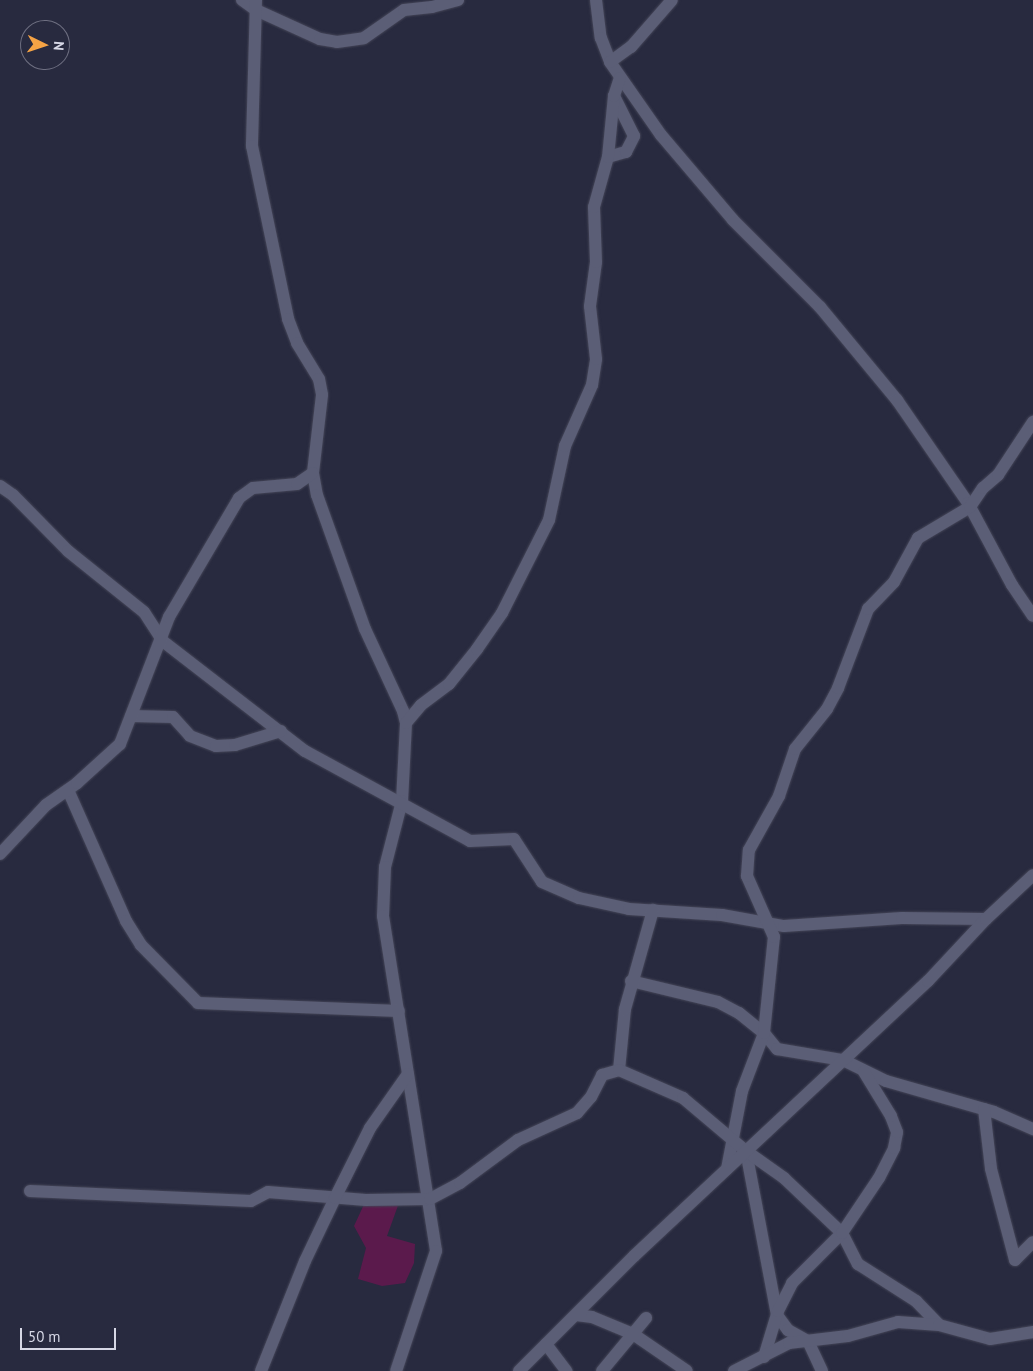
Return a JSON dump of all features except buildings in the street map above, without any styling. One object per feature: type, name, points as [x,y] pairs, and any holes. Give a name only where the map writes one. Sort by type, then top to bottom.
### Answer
[{"type":"street","points":[[242,0],[256,5],[320,39],[337,42],[364,38],[404,10],[432,7],[458,0]]},
{"type":"street","points":[[596,0],[601,38],[610,62],[620,78],[661,135],[733,220],[820,307],[880,379],[924,436],[970,507],[1012,585],[1033,616]]},
{"type":"street","points":[[655,0],[655,16]]},
{"type":"street","points":[[610,62],[631,47],[655,16],[672,0]]},
{"type":"street","points":[[256,5],[252,146],[288,319],[297,343],[319,379],[322,395],[313,473],[317,495],[365,629],[404,711],[406,723],[402,801],[382,889],[383,916],[430,1199],[436,1251],[396,1371]]},
{"type":"street","points":[[406,723],[421,704],[449,684],[477,649],[502,613],[549,520],[564,446],[592,385],[596,359],[590,306],[596,262],[594,207],[608,157],[614,96],[620,78]]},
{"type":"street","points":[[608,157],[626,152],[634,136],[614,96]]},
{"type":"street","points":[[726,1169],[734,1141],[742,1091],[764,1033],[774,937],[770,924],[747,876],[747,858],[751,844],[779,796],[794,749],[827,709],[868,609],[894,582],[918,538],[970,507],[983,488],[998,475],[1033,422]]},
{"type":"street","points":[[0,854],[46,804],[68,790],[116,750],[131,716],[160,638],[204,553],[239,498],[253,488],[297,484],[313,473]]},
{"type":"street","points":[[0,486],[13,494],[68,552],[144,612],[160,638],[306,751],[364,786],[402,801],[448,831],[470,840],[514,839],[542,882],[551,886],[579,898],[653,910],[722,914],[784,926],[902,918],[986,919]]},
{"type":"street","points":[[131,716],[173,717],[190,736],[216,746],[235,745],[281,731]]},
{"type":"street","points":[[68,790],[126,921],[141,945],[198,1003],[270,1008],[309,1007],[399,1011]]},
{"type":"street","points":[[519,1371],[726,1169],[928,981],[986,919],[1033,874]]},
{"type":"street","points":[[619,1070],[624,1018],[631,981],[653,910]]},
{"type":"street","points":[[631,981],[718,1002],[739,1013],[764,1033],[777,1049],[843,1060],[864,1072],[984,1109],[1033,1129]]},
{"type":"street","points":[[30,1191],[251,1201],[268,1192],[335,1198],[430,1199],[460,1183],[518,1140],[577,1113],[591,1097],[602,1075],[619,1070],[683,1098],[746,1151],[784,1178],[842,1233],[858,1264],[916,1301],[939,1325]]},
{"type":"street","points":[[764,1357],[777,1315],[792,1284],[842,1233],[879,1178],[894,1148],[897,1132],[864,1072]]},
{"type":"street","points":[[262,1371],[305,1261],[335,1198],[370,1128],[408,1074]]},
{"type":"street","points":[[984,1109],[991,1169],[1015,1260],[1033,1242]]},
{"type":"street","points":[[746,1151],[777,1315],[788,1330],[808,1341],[822,1371]]},
{"type":"street","points":[[576,1315],[592,1317],[633,1334],[687,1371]]},
{"type":"street","points":[[602,1371],[646,1318]]},
{"type":"street","points":[[734,1371],[789,1343],[848,1336],[898,1322],[939,1325],[966,1335],[990,1339],[1033,1332]]},
{"type":"street","points":[[546,1344],[566,1371]]},
{"type":"shaded area","points":[[366,1200],[400,1200],[387,1236],[415,1244],[414,1263],[405,1283],[382,1286],[358,1279],[366,1248],[354,1226]]}]
